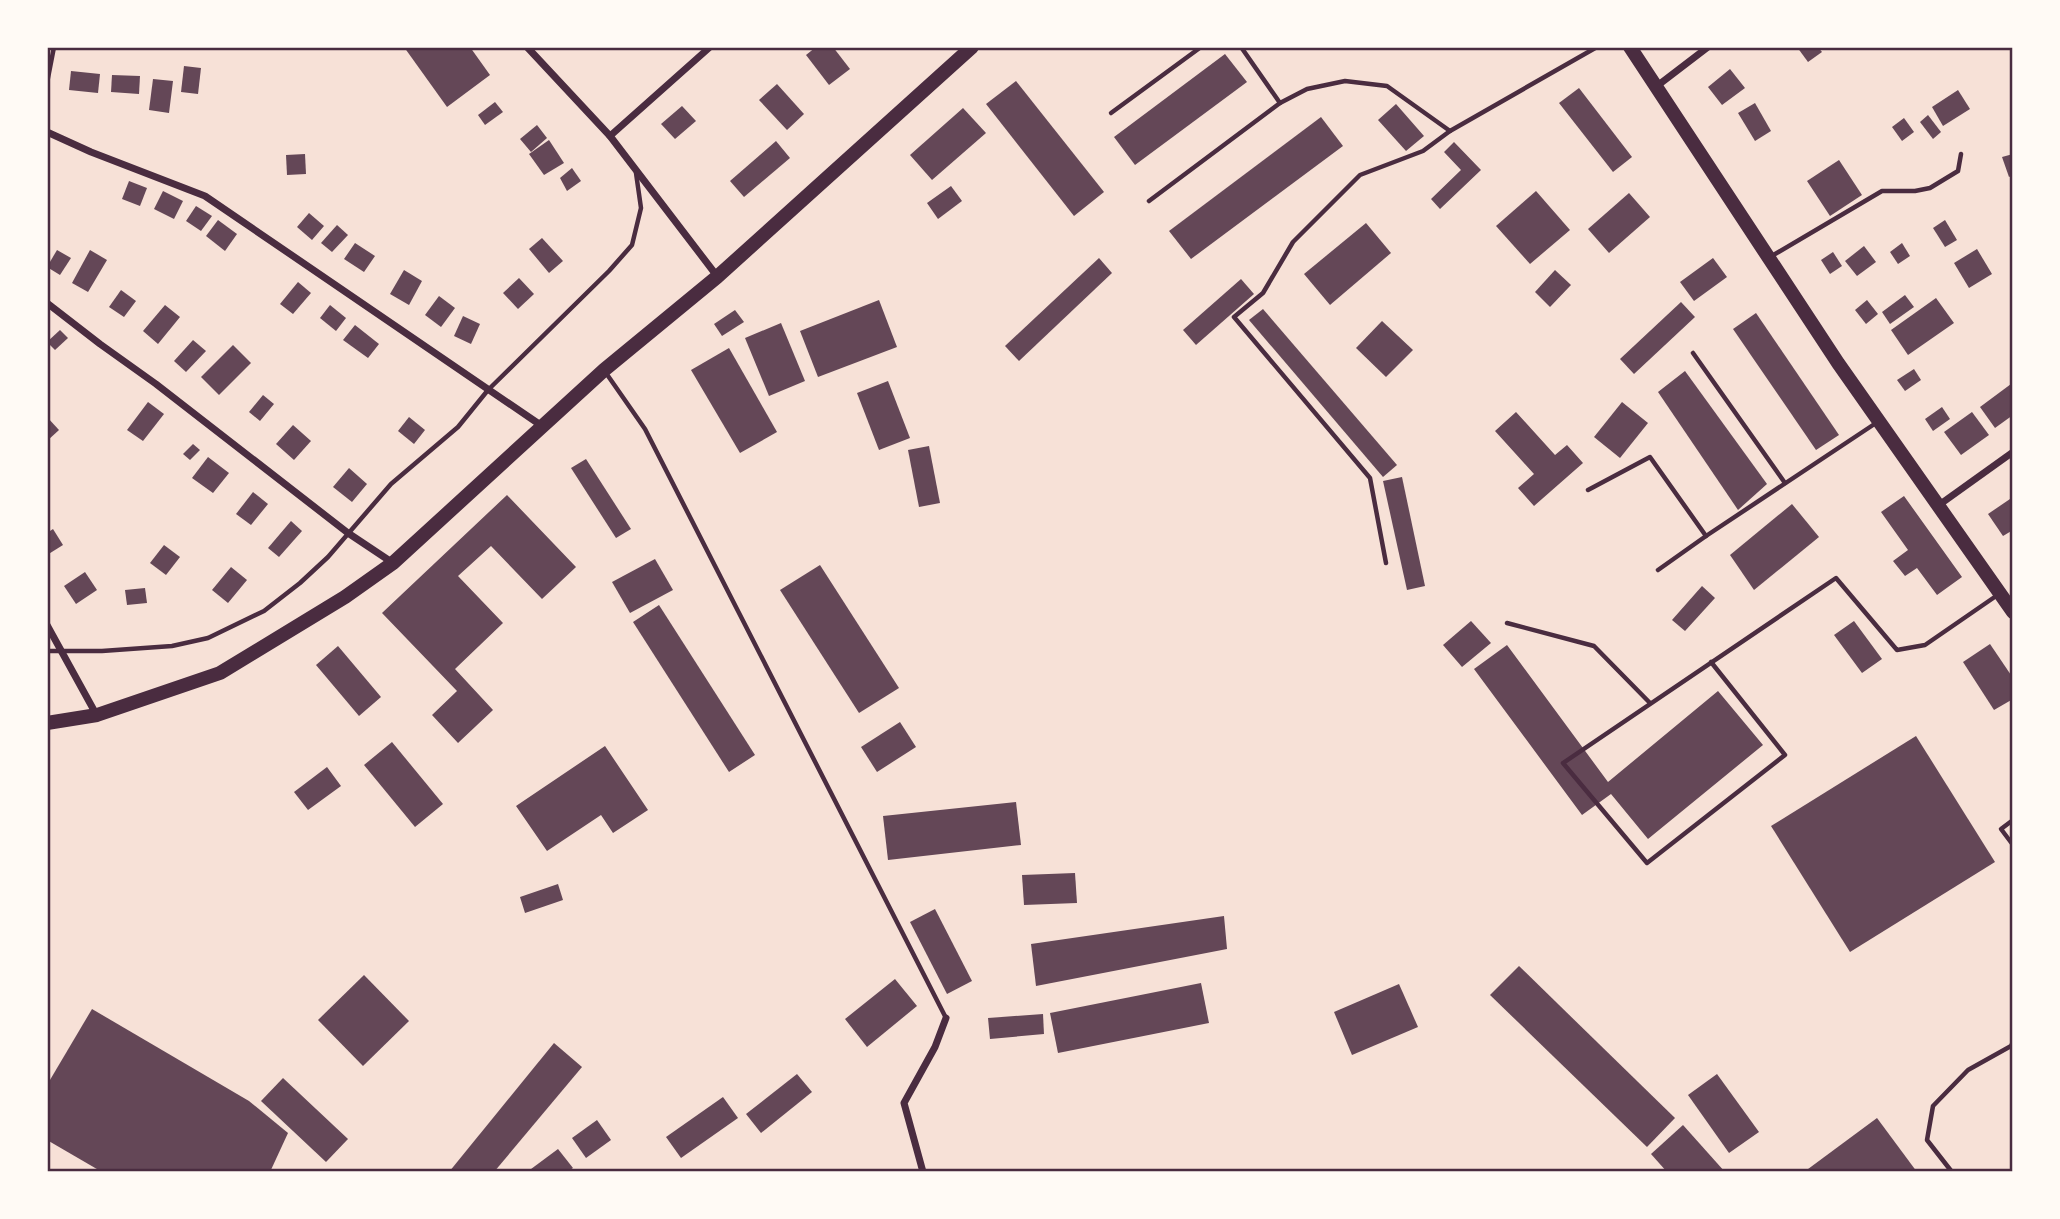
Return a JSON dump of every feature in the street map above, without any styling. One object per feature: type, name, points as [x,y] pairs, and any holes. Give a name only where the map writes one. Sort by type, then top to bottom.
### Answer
[{"type":"main road","points":[[47,723],[97,715],[220,673],[345,597],[393,563],[604,370],[717,277],[972,47]]},
{"type":"main road","points":[[1630,47],[1838,363],[2013,612]]},
{"type":"street","points":[[527,47],[610,136],[717,277]]},
{"type":"street","points":[[610,136],[710,47]]},
{"type":"street","points":[[1657,86],[1708,47]]},
{"type":"street","points":[[47,132],[205,196],[543,427]]},
{"type":"street","points":[[47,303],[348,533],[393,563]]},
{"type":"street","points":[[1939,505],[2013,452]]},
{"type":"street","points":[[47,625],[97,715]]},
{"type":"street","points":[[922,1172],[904,1103],[935,1047],[946,1018]]},
{"type":"lane","points":[[47,83],[54,47]]},
{"type":"lane","points":[[1111,113],[1200,47]]},
{"type":"lane","points":[[1241,47],[1280,103]]},
{"type":"lane","points":[[1386,563],[1370,478],[1234,317],[1262,293],[1293,242],[1360,175],[1423,151],[1450,131],[1597,47]]},
{"type":"lane","points":[[1149,201],[1280,103],[1307,89],[1345,81],[1387,86],[1450,131]]},
{"type":"lane","points":[[1770,257],[1881,191],[1915,191],[1930,187],[1958,171],[1961,154]]},
{"type":"lane","points":[[47,651],[102,652],[172,646],[208,638],[264,611],[300,583],[328,557],[391,484],[458,427],[488,390],[632,245],[641,208],[635,170]]},
{"type":"lane","points":[[1693,353],[1785,483]]},
{"type":"lane","points":[[604,370],[645,429],[946,1018]]},
{"type":"lane","points":[[1658,570],[1880,421]]},
{"type":"lane","points":[[1588,490],[1650,457],[1706,536]]},
{"type":"lane","points":[[1711,662],[1785,755],[1647,863],[1563,763],[1650,703],[1711,662],[1836,578],[1897,650],[1925,645],[2000,594]]},
{"type":"lane","points":[[1507,623],[1594,646],[1650,703]]},
{"type":"lane","points":[[2013,820],[2001,829],[2013,845]]},
{"type":"lane","points":[[1952,1172],[1927,1140],[1933,1106],[1968,1070],[2011,1046],[2013,1042]]},
{"type":"building","points":[[404,47],[470,47],[490,75],[447,107]]},
{"type":"building","points":[[816,47],[833,47],[850,69],[829,85],[806,55]]},
{"type":"building","points":[[1797,47],[1818,47],[1822,52],[1808,62]]},
{"type":"building","points":[[1225,54],[1247,82],[1135,165],[1114,137]]},
{"type":"building","points":[[184,66],[201,68],[198,94],[181,92]]},
{"type":"building","points":[[1730,69],[1745,88],[1722,105],[1708,87]]},
{"type":"building","points":[[71,71],[100,74],[98,93],[69,90]]},
{"type":"building","points":[[112,75],[140,76],[139,94],[111,92]]},
{"type":"building","points":[[153,79],[173,81],[169,113],[149,110]]},
{"type":"building","points":[[1016,81],[1104,192],[1074,216],[986,104]]},
{"type":"building","points":[[777,84],[804,114],[787,130],[759,100]]},
{"type":"building","points":[[1579,88],[1632,157],[1613,172],[1559,103]]},
{"type":"building","points":[[1958,90],[1970,109],[1943,126],[1932,107]]},
{"type":"building","points":[[495,102],[503,112],[485,125],[478,115]]},
{"type":"building","points":[[1755,103],[1771,131],[1755,141],[1738,113]]},
{"type":"building","points":[[1396,104],[1424,136],[1406,151],[1378,120]]},
{"type":"building","points":[[682,106],[696,121],[675,139],[661,124]]},
{"type":"building","points":[[963,108],[986,133],[932,180],[910,155]]},
{"type":"building","points":[[1928,115],[1941,132],[1933,139],[1920,122]]},
{"type":"building","points":[[1321,117],[1343,146],[1191,259],[1169,231]]},
{"type":"building","points":[[1904,118],[1914,132],[1902,141],[1892,127]]},
{"type":"building","points":[[537,125],[547,138],[531,152],[520,139]]},
{"type":"building","points":[[549,140],[564,163],[544,175],[529,154]]},
{"type":"building","points":[[776,141],[790,158],[744,197],[730,181]]},
{"type":"building","points":[[1454,142],[1481,170],[1440,209],[1431,199],[1461,170],[1444,152]]},
{"type":"building","points":[[305,154],[306,174],[287,175],[286,155]]},
{"type":"building","points":[[2013,154],[2013,175],[2009,177],[2002,157]]},
{"type":"building","points":[[1839,160],[1862,195],[1830,216],[1807,181]]},
{"type":"building","points":[[572,168],[581,181],[567,191],[560,178]]},
{"type":"building","points":[[129,181],[147,188],[140,206],[122,199]]},
{"type":"building","points":[[951,186],[962,201],[938,219],[927,203]]},
{"type":"building","points":[[163,191],[183,201],[174,219],[154,209]]},
{"type":"building","points":[[1536,191],[1570,230],[1530,264],[1496,226]]},
{"type":"building","points":[[1629,193],[1650,217],[1609,253],[1588,229]]},
{"type":"building","points":[[196,206],[212,216],[201,231],[186,221]]},
{"type":"building","points":[[309,213],[324,226],[312,240],[297,227]]},
{"type":"building","points":[[218,220],[237,234],[225,251],[206,236]]},
{"type":"building","points":[[1945,220],[1957,240],[1945,247],[1933,228]]},
{"type":"building","points":[[1366,223],[1391,253],[1330,305],[1304,274]]},
{"type":"building","points":[[337,225],[348,235],[332,252],[321,243]]},
{"type":"building","points":[[542,238],[563,261],[549,273],[529,249]]},
{"type":"building","points":[[355,243],[375,256],[364,272],[344,259]]},
{"type":"building","points":[[1902,243],[1910,256],[1898,264],[1890,252]]},
{"type":"building","points":[[1864,246],[1876,262],[1857,276],[1845,261]]},
{"type":"building","points":[[1977,249],[1992,274],[1969,288],[1954,263]]},
{"type":"building","points":[[57,250],[71,258],[60,275],[47,267]]},
{"type":"building","points":[[90,250],[107,260],[88,292],[72,283]]},
{"type":"building","points":[[1833,252],[1842,266],[1830,274],[1821,260]]},
{"type":"building","points":[[1099,258],[1112,273],[1019,361],[1005,346]]},
{"type":"building","points":[[1713,258],[1727,277],[1694,301],[1680,282]]},
{"type":"building","points":[[404,270],[422,281],[409,305],[390,294]]},
{"type":"building","points":[[1555,270],[1571,285],[1550,307],[1535,292]]},
{"type":"building","points":[[519,278],[534,294],[518,309],[503,293]]},
{"type":"building","points":[[1241,279],[1254,294],[1196,345],[1183,330]]},
{"type":"building","points":[[298,282],[311,293],[293,314],[280,304]]},
{"type":"building","points":[[121,290],[136,301],[124,317],[109,307]]},
{"type":"building","points":[[1905,295],[1914,307],[1890,324],[1882,312]]},
{"type":"building","points":[[439,296],[455,308],[441,327],[425,315]]},
{"type":"building","points":[[1936,298],[1954,323],[1908,355],[1891,330]]},
{"type":"building","points":[[879,300],[897,347],[818,377],[800,331]]},
{"type":"building","points":[[1867,300],[1878,314],[1866,324],[1855,310]]},
{"type":"building","points":[[1681,302],[1695,317],[1634,374],[1620,359]]},
{"type":"building","points":[[165,305],[180,317],[158,344],[143,331]]},
{"type":"building","points":[[330,305],[346,318],[336,331],[320,318]]},
{"type":"building","points":[[1263,309],[1397,465],[1383,477],[1249,320]]},
{"type":"building","points":[[735,310],[744,322],[722,336],[714,324]]},
{"type":"building","points":[[1756,313],[1839,435],[1816,450],[1733,329]]},
{"type":"building","points":[[463,316],[480,324],[471,344],[454,336]]},
{"type":"building","points":[[1382,321],[1413,350],[1386,377],[1356,348]]},
{"type":"building","points":[[781,323],[805,381],[769,396],[745,338]]},
{"type":"building","points":[[355,325],[379,344],[368,358],[343,340]]},
{"type":"building","points":[[60,330],[68,338],[55,350],[47,342]]},
{"type":"building","points":[[193,340],[206,351],[186,372],[174,361]]},
{"type":"building","points":[[233,345],[251,363],[219,395],[201,377]]},
{"type":"building","points":[[729,348],[777,432],[740,453],[691,370]]},
{"type":"building","points":[[1914,369],[1921,380],[1905,391],[1897,380]]},
{"type":"building","points":[[1685,371],[1767,484],[1738,510],[1658,392]]},
{"type":"building","points":[[888,381],[910,438],[879,450],[857,393]]},
{"type":"building","points":[[2011,384],[2013,415],[1995,428],[1980,407]]},
{"type":"building","points":[[263,395],[274,404],[260,421],[249,412]]},
{"type":"building","points":[[148,402],[164,414],[143,441],[127,430]]},
{"type":"building","points":[[1622,402],[1648,423],[1620,458],[1594,437]]},
{"type":"building","points":[[1942,407],[1950,419],[1933,431],[1925,419]]},
{"type":"building","points":[[1516,412],[1555,455],[1567,445],[1583,463],[1534,506],[1518,488],[1534,474],[1495,431]]},
{"type":"building","points":[[1972,412],[1989,435],[1961,455],[1944,432]]},
{"type":"building","points":[[47,417],[59,430],[47,441]]},
{"type":"building","points":[[409,417],[425,430],[414,444],[398,431]]},
{"type":"building","points":[[293,425],[311,441],[294,460],[276,444]]},
{"type":"building","points":[[193,444],[200,450],[190,460],[183,454]]},
{"type":"building","points":[[929,446],[940,503],[919,507],[908,450]]},
{"type":"building","points":[[208,457],[229,473],[213,493],[192,478]]},
{"type":"building","points":[[586,459],[631,529],[616,538],[571,468]]},
{"type":"building","points":[[349,468],[367,484],[352,502],[333,487]]},
{"type":"building","points":[[1402,477],[1425,586],[1407,590],[1383,481]]},
{"type":"building","points":[[253,492],[268,504],[251,525],[236,514]]},
{"type":"building","points":[[507,495],[576,567],[542,599],[491,546],[458,576],[503,623],[455,669],[493,710],[458,743],[432,715],[457,691],[382,613]]},
{"type":"building","points":[[1904,496],[1962,577],[1937,595],[1917,568],[1905,576],[1893,561],[1908,550],[1881,512]]},
{"type":"building","points":[[2010,499],[2013,504],[2013,530],[2003,536],[1988,514]]},
{"type":"building","points":[[1792,504],[1819,537],[1754,590],[1730,555]]},
{"type":"building","points":[[291,521],[302,531],[279,557],[268,548]]},
{"type":"building","points":[[53,529],[63,545],[47,555],[47,533]]},
{"type":"building","points":[[164,545],[180,557],[166,575],[150,563]]},
{"type":"building","points":[[655,559],[673,590],[630,613],[612,582]]},
{"type":"building","points":[[820,565],[899,688],[859,713],[780,590]]},
{"type":"building","points":[[231,567],[247,580],[228,603],[212,590]]},
{"type":"building","points":[[85,572],[97,590],[76,604],[64,586]]},
{"type":"building","points":[[1702,586],[1715,598],[1685,631],[1672,620]]},
{"type":"building","points":[[145,588],[147,603],[127,605],[125,590]]},
{"type":"building","points":[[659,605],[755,755],[729,772],[633,622]]},
{"type":"building","points":[[1471,621],[1491,643],[1462,667],[1443,645]]},
{"type":"building","points":[[1854,621],[1882,659],[1862,673],[1834,635]]},
{"type":"building","points":[[1990,644],[2013,678],[2013,699],[1994,710],[1963,662]]},
{"type":"building","points":[[1507,645],[1608,782],[1718,691],[1763,745],[1648,839],[1611,794],[1582,815],[1474,669]]},
{"type":"building","points":[[338,646],[381,697],[359,716],[316,665]]},
{"type":"building","points":[[900,722],[916,747],[877,772],[861,747]]},
{"type":"building","points":[[1916,736],[1995,862],[1850,952],[1771,826]]},
{"type":"building","points":[[392,742],[443,804],[415,827],[364,765]]},
{"type":"building","points":[[605,746],[648,810],[613,833],[601,815],[547,851],[516,806]]},
{"type":"building","points":[[327,767],[341,786],[308,810],[294,792]]},
{"type":"building","points":[[1016,802],[1021,845],[888,860],[883,816]]},
{"type":"building","points":[[1075,873],[1077,903],[1024,905],[1022,875]]},
{"type":"building","points":[[558,884],[563,900],[525,913],[520,897]]},
{"type":"building","points":[[935,909],[972,981],[947,994],[910,922]]},
{"type":"building","points":[[1224,916],[1227,949],[1036,986],[1031,944]]},
{"type":"building","points":[[1519,966],[1675,1118],[1647,1147],[1490,995]]},
{"type":"building","points":[[364,975],[409,1021],[363,1066],[318,1020]]},
{"type":"building","points":[[895,979],[917,1006],[867,1047],[845,1019]]},
{"type":"building","points":[[1201,983],[1209,1023],[1058,1053],[1050,1013]]},
{"type":"building","points":[[1399,984],[1418,1027],[1352,1055],[1334,1012]]},
{"type":"building","points":[[92,1009],[249,1101],[288,1133],[270,1172],[102,1172],[47,1140],[47,1085]]},
{"type":"building","points":[[1043,1014],[1044,1034],[990,1039],[988,1018]]},
{"type":"building","points":[[554,1043],[582,1067],[494,1172],[449,1172]]},
{"type":"building","points":[[797,1074],[812,1092],[761,1133],[746,1114]]},
{"type":"building","points":[[1717,1074],[1759,1132],[1729,1153],[1688,1095]]},
{"type":"building","points":[[283,1078],[348,1139],[326,1162],[261,1101]]},
{"type":"building","points":[[723,1097],[738,1118],[681,1158],[666,1137]]},
{"type":"building","points":[[1877,1118],[1917,1172],[1804,1172]]},
{"type":"building","points":[[597,1120],[611,1140],[586,1158],[572,1138]]},
{"type":"building","points":[[1683,1125],[1725,1172],[1667,1172],[1651,1154]]},
{"type":"building","points":[[558,1149],[573,1168],[567,1172],[527,1172]]}]
